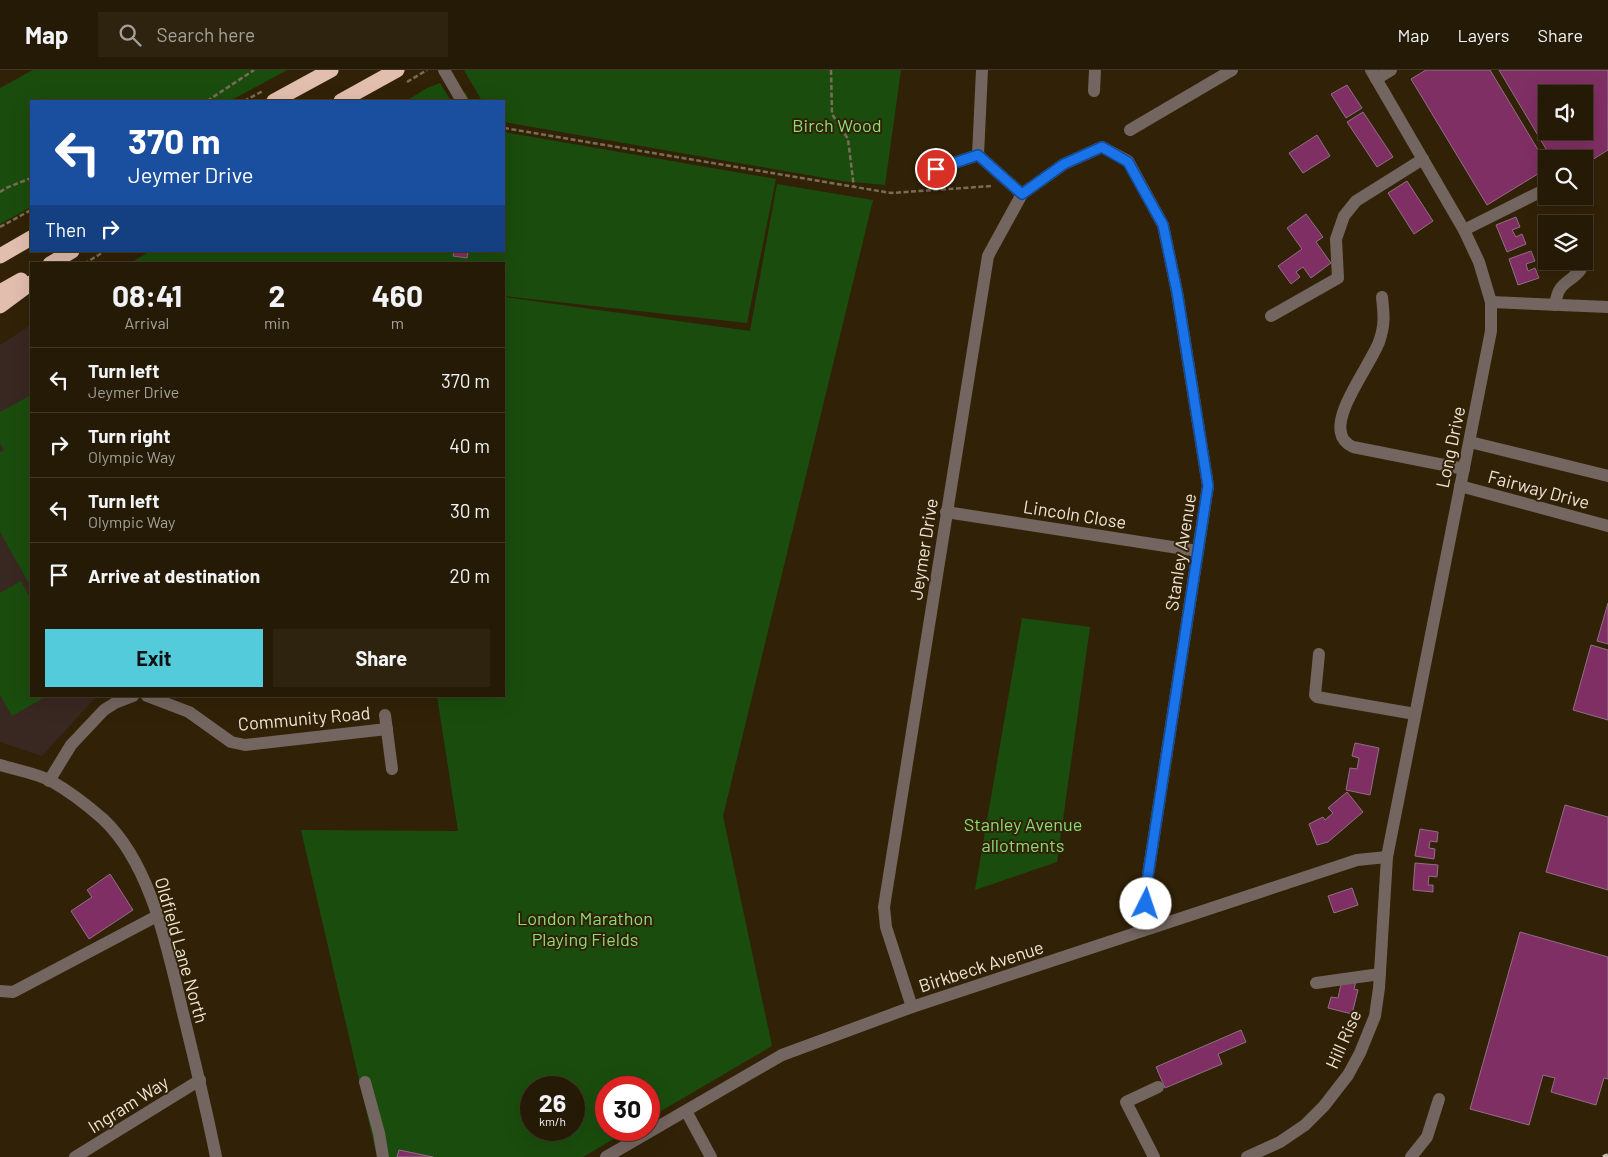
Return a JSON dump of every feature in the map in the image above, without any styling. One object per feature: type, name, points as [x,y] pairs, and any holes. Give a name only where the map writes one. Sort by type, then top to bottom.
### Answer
[{"type":"highway","points":[[276,100],[331,70]]},
{"type":"highway","points":[[343,100],[397,70]]},
{"type":"highway","points":[[0,245],[30,232]]},
{"type":"highway","points":[[0,256],[30,239]]},
{"type":"highway","points":[[54,262],[71,252]]},
{"type":"highway","points":[[59,262],[72,252]]},
{"type":"highway","points":[[0,292],[30,275]]},
{"type":"highway","points":[[0,306],[30,284]]},
{"type":"street","points":[[444,70],[461,100]]},
{"type":"street","points":[[978,155],[982,70]]},
{"type":"street","points":[[1094,70],[1094,92]]},
{"type":"street","points":[[1130,130],[1232,70]]},
{"type":"street","points":[[1373,74],[1391,70]]},
{"type":"street","name":"Long Drive","points":[[1373,74],[1464,230],[1479,262],[1491,302],[1491,331],[1386,857]]},
{"type":"street","name":"Jeymer Drive","points":[[912,1007],[886,927],[884,907],[988,256],[1022,194],[1064,164],[1102,147]]},
{"type":"street","name":"Stanley Avenue","points":[[1102,147],[1128,162],[1163,225],[1177,292],[1208,486],[1148,875],[1146,904],[1150,928]]},
{"type":"street","points":[[936,169],[978,155]]},
{"type":"street","points":[[978,155],[1022,194]]},
{"type":"street","points":[[1271,316],[1338,278],[1336,239],[1344,216],[1354,197],[1423,159]]},
{"type":"street","points":[[1464,230],[1538,193]]},
{"type":"street","points":[[1554,305],[1560,289],[1581,270]]},
{"type":"street","points":[[1382,297],[1385,322],[1378,344],[1340,420],[1341,434],[1346,443],[1353,448],[1464,469]]},
{"type":"street","points":[[1491,302],[1608,307]]},
{"type":"street","points":[[1470,442],[1608,476]]},
{"type":"street","name":"Fairway Drive","points":[[1460,486],[1608,526]]},
{"type":"street","name":"Lincoln Close","points":[[946,512],[1198,551]]},
{"type":"street","points":[[1319,654],[1314,695],[1317,697],[1415,714]]},
{"type":"street","points":[[49,780],[71,745],[104,710],[114,702],[130,697]]},
{"type":"street","name":"Community Road","points":[[151,697],[189,712],[231,742],[245,745],[387,729]]},
{"type":"street","name":"Community Road","points":[[385,715],[392,769]]},
{"type":"street","name":"Oldfield Lane North","points":[[0,765],[49,780],[79,800],[103,820],[122,841],[137,864],[157,916],[200,1080],[216,1157]]},
{"type":"street","name":"Birkbeck Avenue","points":[[606,1157],[782,1055],[912,1007],[1357,860],[1386,857]]},
{"type":"street","name":"Hill Rise","points":[[1247,1157],[1280,1142],[1305,1125],[1324,1106],[1348,1076],[1360,1053],[1375,1016],[1380,974],[1386,857]]},
{"type":"street","points":[[0,990],[13,992],[157,916]]},
{"type":"street","points":[[1316,983],[1380,974]]},
{"type":"street","name":"Ingram Way","points":[[75,1157],[200,1080]]},
{"type":"street","points":[[365,1082],[379,1133],[383,1157]]},
{"type":"street","points":[[1154,1157],[1126,1102],[1158,1087]]},
{"type":"street","points":[[1411,1157],[1427,1137],[1439,1099]]},
{"type":"street","points":[[686,1111],[711,1157]]},
{"type":"path","points":[[209,100],[254,70]]},
{"type":"path","points":[[831,70],[832,114],[848,138],[854,188]]},
{"type":"path","points":[[505,128],[891,193],[998,185]]},
{"type":"path","points":[[0,192],[30,178]]},
{"type":"path","points":[[0,227],[30,211]]},
{"type":"path","points":[[87,262],[103,252]]},
{"type":"shaded area","points":[[30,326],[30,697],[96,697],[42,756],[0,742],[0,345]]},
{"type":"green space","points":[[33,70],[287,70],[232,100],[30,100],[30,208],[0,224],[0,88]]},
{"type":"green space","name":"Birch Wood","points":[[464,70],[901,70],[885,185],[842,181],[505,122],[505,100],[481,100]]},
{"type":"green space","points":[[440,83],[450,100],[408,100],[427,88]]},
{"type":"green space","points":[[465,92],[469,100],[453,100]]},
{"type":"green space","points":[[505,132],[776,179],[747,323],[505,296],[505,262],[132,262],[148,252],[505,252]]},
{"type":"green space","name":"London Marathon Playing Fields","points":[[777,184],[873,200],[723,816],[772,1046],[660,1112],[660,1076],[595,1076],[595,1141],[610,1141],[583,1157],[377,1157],[301,830],[458,831],[437,697],[505,697],[505,297],[750,331]]},
{"type":"green space","points":[[30,396],[30,585],[0,532],[0,452],[4,450],[0,443],[0,412]]},
{"type":"green space","points":[[21,581],[30,598],[30,697],[45,697],[12,716],[0,695],[0,593]]},
{"type":"green space","name":"Stanley Avenue allotments","points":[[1022,618],[1090,627],[1057,862],[975,890]]},
{"type":"building","points":[[1426,70],[1490,70],[1538,150],[1538,174],[1487,205],[1411,79]]},
{"type":"building","points":[[1499,70],[1608,70],[1608,150],[1593,159],[1593,150],[1547,150],[1541,140],[1593,140],[1593,85],[1538,85],[1538,135]]},
{"type":"building","points":[[1347,85],[1362,108],[1346,118],[1331,94]]},
{"type":"building","points":[[1363,112],[1393,157],[1377,167],[1347,122]]},
{"type":"building","points":[[1317,135],[1330,156],[1303,173],[1289,153]]},
{"type":"building","points":[[1407,181],[1433,221],[1414,234],[1388,193]]},
{"type":"building","points":[[1306,214],[1323,237],[1316,242],[1331,263],[1311,278],[1303,267],[1296,272],[1300,277],[1291,284],[1278,266],[1302,249],[1287,228]]},
{"type":"building","points":[[1516,217],[1520,227],[1512,230],[1516,237],[1522,234],[1526,244],[1507,252],[1496,225]]},
{"type":"building","points":[[1531,251],[1535,261],[1526,264],[1528,271],[1535,268],[1539,278],[1518,285],[1509,259]]},
{"type":"building","points":[[454,252],[468,252],[467,258],[453,256]]},
{"type":"building","points":[[1608,603],[1608,644],[1597,641]]},
{"type":"building","points":[[1591,645],[1608,650],[1608,720],[1573,710]]},
{"type":"building","points":[[1355,743],[1379,748],[1370,795],[1346,790],[1350,768],[1357,769],[1359,758],[1352,756]]},
{"type":"building","points":[[1347,792],[1363,812],[1328,842],[1317,845],[1309,824],[1323,817],[1325,820],[1333,813],[1328,808]]},
{"type":"building","points":[[1565,805],[1608,817],[1608,890],[1546,872]]},
{"type":"building","points":[[1420,829],[1438,832],[1437,842],[1430,841],[1429,848],[1435,849],[1434,859],[1415,856]]},
{"type":"building","points":[[1415,863],[1438,865],[1437,877],[1429,876],[1428,885],[1433,885],[1433,892],[1413,890]]},
{"type":"building","points":[[110,874],[133,910],[89,939],[71,911],[92,897],[87,890]]},
{"type":"building","points":[[1352,888],[1358,905],[1334,913],[1328,896]]},
{"type":"building","points":[[1520,932],[1608,957],[1608,1079],[1604,1078],[1596,1105],[1551,1092],[1555,1078],[1543,1075],[1529,1125],[1470,1109]]},
{"type":"building","points":[[1356,981],[1354,989],[1358,990],[1352,1014],[1328,1008],[1331,997],[1338,998],[1341,984]]},
{"type":"building","points":[[1241,1030],[1246,1042],[1218,1054],[1222,1064],[1165,1088],[1156,1067]]},
{"type":"building","points":[[399,1150],[433,1157],[397,1157]]},
{"type":"railway","points":[[1603,1157],[1608,1155]]},
{"type":"route","points":[[936,169],[978,155],[1022,194],[1064,164],[1102,147],[1128,162],[1163,225],[1177,292],[1208,486],[1148,875],[1146,904]]}]
